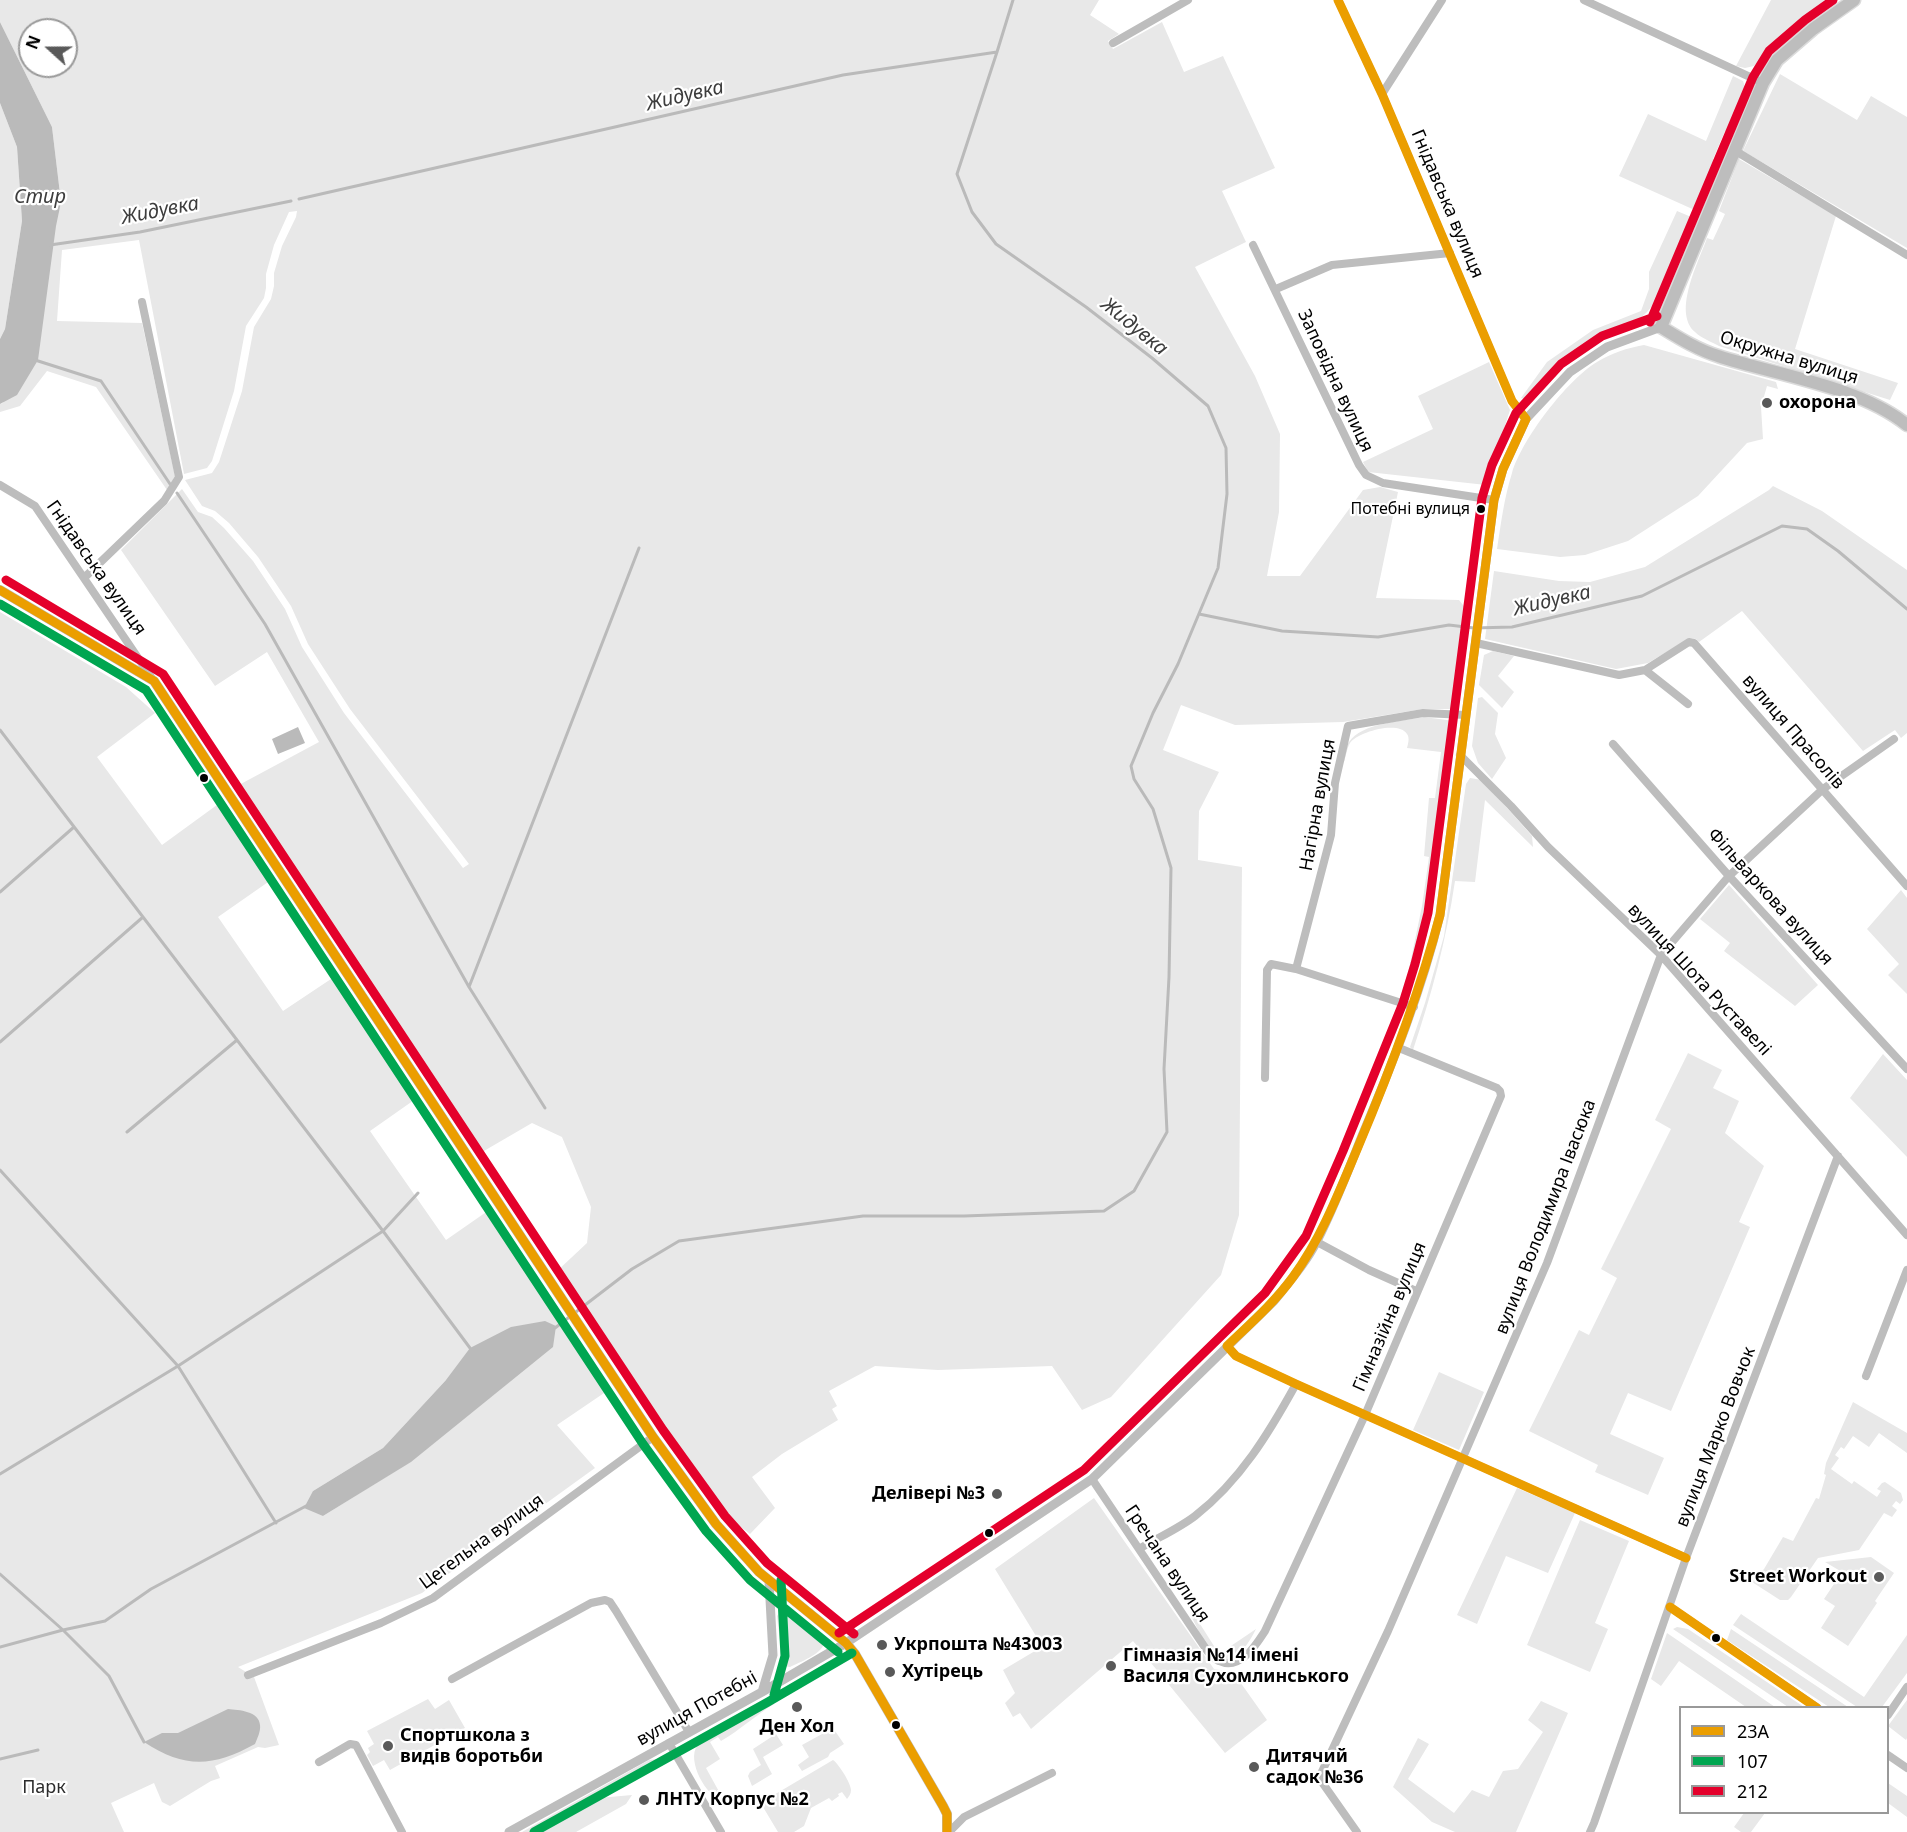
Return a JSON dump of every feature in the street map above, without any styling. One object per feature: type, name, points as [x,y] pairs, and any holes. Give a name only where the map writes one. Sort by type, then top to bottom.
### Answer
[{"type":"main road","points":[[1661,327],[1763,83],[1777,60],[1813,29],[1854,0]]},
{"type":"main road","name":"Окружна вулиця","points":[[1661,327],[1715,356],[1861,399],[1907,425]]},
{"type":"main road","name":"Гнідавська вулиця","points":[[0,591],[154,681],[653,1437],[716,1524],[759,1572],[846,1643],[855,1654],[943,1806],[948,1832]]},
{"type":"street","points":[[1113,43],[1188,0]]},
{"type":"street","name":"Гнідавська вулиця","points":[[1338,0],[1382,94],[1512,401],[1526,419]]},
{"type":"street","points":[[1382,94],[1442,0]]},
{"type":"street","points":[[1584,0],[1763,83]]},
{"type":"street","points":[[1734,150],[1907,255]]},
{"type":"street","name":"Заповідна вулиця","points":[[1253,245],[1359,465],[1366,475],[1383,483],[1494,500]]},
{"type":"street","points":[[1275,289],[1332,265],[1450,253]]},
{"type":"street","points":[[85,577],[164,501],[179,477],[142,302]]},
{"type":"street","name":"вулиця Потебні","points":[[509,1832],[846,1643],[1092,1479],[1274,1301],[1293,1278],[1317,1242],[1399,1048],[1427,967],[1440,915],[1494,500],[1503,468],[1526,419],[1570,372],[1607,347],[1661,327]]},
{"type":"street","name":"Гнідавська вулиця","points":[[0,485],[35,506],[154,681]]},
{"type":"street","points":[[1476,639],[1619,675],[1645,670],[1688,704]]},
{"type":"street","name":"вулиця Прасолів","points":[[1645,670],[1689,642],[1694,643],[1907,886]]},
{"type":"street","name":"Нагірна вулиця","points":[[1296,969],[1331,835],[1335,783],[1348,726],[1424,713],[1466,715]]},
{"type":"street","name":"вулиця Володимира Івасюка","points":[[1357,1832],[1319,1778],[1388,1631],[1547,1263],[1660,955],[1729,876],[1823,789],[1894,739]]},
{"type":"street","name":"Фільваркова вулиця","points":[[1613,744],[1729,876],[1907,1069]]},
{"type":"street","name":"вулиця Шота Руставелі","points":[[1460,755],[1548,847],[1660,955],[1907,1235]]},
{"type":"street","points":[[1265,1077],[1268,967],[1274,963],[1414,1007]]},
{"type":"street","name":"Гімназійна вулиця","points":[[1220,1662],[1230,1663],[1241,1659],[1254,1649],[1265,1631],[1365,1415],[1501,1096],[1497,1088],[1399,1048]]},
{"type":"street","name":"вулиця Марко Вовчок","points":[[1590,1832],[1686,1558],[1839,1156]]},
{"type":"street","points":[[1317,1242],[1369,1270],[1416,1291]]},
{"type":"street","points":[[1866,1376],[1907,1269]]},
{"type":"street","points":[[1227,1346],[1236,1356],[1296,1384],[1686,1558]]},
{"type":"street","points":[[1139,1549],[1194,1516],[1230,1484],[1262,1441],[1296,1384]]},
{"type":"street","name":"Цегельна вулиця","points":[[248,1675],[381,1623],[433,1598],[653,1437]]},
{"type":"street","name":"Гречана вулиця","points":[[1092,1479],[1208,1652],[1220,1662]]},
{"type":"street","points":[[762,1692],[773,1655],[769,1581]]},
{"type":"street","points":[[452,1679],[591,1603],[605,1600],[616,1611],[689,1732]]},
{"type":"street","points":[[1670,1607],[1817,1706]]},
{"type":"street","points":[[1889,1712],[1907,1687]]},
{"type":"street","points":[[669,1743],[721,1832]]},
{"type":"street","points":[[320,1762],[350,1744],[356,1745],[402,1832]]},
{"type":"street","points":[[1889,1756],[1907,1768]]},
{"type":"street","points":[[948,1832],[964,1817],[1052,1773]]},
{"type":"green space","points":[[0,0],[1099,0],[1090,15],[1119,34],[1108,41],[1113,49],[1162,22],[1184,72],[1223,56],[1275,168],[1222,191],[1246,242],[1195,267],[1255,376],[1280,434],[1279,512],[1267,576],[1300,576],[1363,490],[1380,487],[1398,492],[1376,598],[1459,600],[1467,610],[1456,709],[1423,709],[1343,722],[1235,725],[1181,705],[1163,750],[1219,772],[1199,811],[1198,860],[1242,867],[1239,1215],[1221,1275],[1111,1397],[1082,1410],[1052,1366],[938,1370],[875,1366],[829,1391],[837,1406],[832,1409],[838,1420],[782,1454],[752,1477],[775,1508],[750,1534],[741,1527],[735,1533],[715,1508],[556,1272],[587,1243],[591,1207],[562,1137],[532,1123],[477,1155],[237,786],[319,742],[267,652],[215,686],[121,550],[182,489],[198,512],[212,517],[253,561],[285,609],[302,647],[344,713],[463,868],[469,864],[350,709],[308,644],[291,606],[258,557],[229,523],[215,511],[202,506],[185,480],[212,473],[219,462],[242,391],[254,327],[271,299],[274,273],[282,246],[297,211],[289,212],[274,245],[266,274],[264,298],[246,326],[234,391],[212,461],[207,468],[184,474],[139,240],[62,250],[57,321],[142,323],[175,476],[167,490],[96,387],[47,371],[20,406],[0,412],[0,404],[3,403],[61,202],[52,127],[28,78],[78,78],[78,18],[18,18],[18,58],[0,22]]},
{"type":"green space","points":[[1771,0],[1837,0],[1836,4],[1805,20],[1754,66],[1745,68],[1736,66]]},
{"type":"green space","points":[[1780,74],[1857,120],[1871,96],[1907,117],[1907,248],[1743,151]]},
{"type":"green space","points":[[1733,76],[1743,81],[1746,90],[1731,133],[1725,131],[1713,159],[1718,162],[1699,212],[1619,176],[1648,114],[1706,141]]},
{"type":"green space","points":[[0,103],[17,147],[22,221],[5,329],[0,339]]},
{"type":"green space","points":[[1739,159],[1836,216],[1795,349],[1898,383],[1890,400],[1719,346],[1697,334],[1689,323],[1686,312],[1689,286],[1707,238],[1713,240],[1725,214],[1719,211]]},
{"type":"green space","points":[[1677,211],[1696,219],[1669,280],[1647,312],[1631,324],[1586,345],[1571,355],[1532,402],[1521,398],[1547,362],[1593,330],[1641,311],[1649,289],[1649,272]]},
{"type":"green space","points":[[1644,345],[1776,382],[1778,389],[1767,386],[1761,407],[1763,439],[1747,443],[1698,496],[1628,541],[1585,555],[1560,557],[1497,549],[1512,473],[1517,459],[1535,428],[1572,382],[1585,371],[1608,356]]},
{"type":"green space","points":[[1489,362],[1510,410],[1486,485],[1368,472],[1363,462],[1433,429],[1418,396]]},
{"type":"green space","points":[[1773,486],[1822,511],[1907,570],[1907,733],[1901,738],[1895,730],[1863,751],[1742,611],[1699,642],[1690,638],[1648,663],[1616,669],[1485,639],[1494,571],[1559,581],[1590,582],[1645,567]]},
{"type":"green space","name":"Парк","points":[[0,612],[126,687],[155,713],[97,757],[162,845],[221,802],[271,880],[218,917],[283,1011],[337,975],[417,1098],[370,1131],[446,1240],[492,1208],[578,1345],[610,1389],[557,1425],[595,1468],[422,1593],[238,1667],[254,1677],[279,1745],[258,1747],[215,1766],[220,1778],[170,1806],[162,1802],[154,1783],[111,1803],[124,1832],[0,1832]],"holes":[[[446,1380],[509,1382],[410,1462],[323,1516],[313,1491],[383,1448]]]},
{"type":"green space","points":[[1493,651],[1514,656],[1498,676],[1514,692],[1502,708],[1479,685],[1484,655]]},
{"type":"green space","points":[[1482,697],[1498,713],[1495,734],[1506,758],[1492,779],[1478,763],[1472,746],[1478,698]]},
{"type":"green space","points":[[1424,717],[1454,721],[1432,909],[1409,1000],[1403,998],[1422,906],[1429,857],[1424,856],[1429,798],[1435,798],[1441,752],[1407,748],[1409,739],[1403,730],[1387,728],[1369,732],[1354,739],[1349,745],[1344,762],[1343,760],[1348,744],[1363,731],[1383,724]]},
{"type":"green space","points":[[1470,778],[1482,780],[1532,836],[1533,847],[1485,800],[1475,882],[1455,881],[1438,967],[1413,1050],[1410,1047],[1444,936],[1466,784]]},
{"type":"green space","points":[[1729,885],[1818,985],[1795,1006],[1724,951],[1730,943],[1700,919]]},
{"type":"green space","points":[[1901,890],[1907,898],[1907,994],[1888,975],[1899,964],[1867,929]]},
{"type":"green space","points":[[1688,1053],[1722,1070],[1713,1088],[1739,1101],[1725,1133],[1764,1166],[1739,1222],[1750,1227],[1671,1411],[1628,1393],[1610,1434],[1664,1458],[1648,1495],[1595,1472],[1598,1465],[1529,1431],[1579,1330],[1589,1335],[1617,1278],[1601,1269],[1671,1129],[1655,1120]]},
{"type":"green space","points":[[1883,1054],[1907,1080],[1907,1157],[1850,1098]]},
{"type":"green space","points":[[1439,1372],[1484,1392],[1459,1450],[1413,1430]]},
{"type":"green space","points":[[1853,1402],[1907,1433],[1907,1453],[1879,1433],[1869,1447],[1853,1436],[1844,1449],[1841,1447],[1835,1455],[1839,1458],[1831,1469],[1852,1484],[1854,1481],[1877,1497],[1881,1491],[1877,1489],[1885,1482],[1901,1493],[1903,1500],[1900,1504],[1896,1501],[1892,1506],[1897,1510],[1892,1517],[1884,1513],[1859,1550],[1818,1558],[1791,1597],[1788,1600],[1780,1600],[1752,1582],[1764,1569],[1783,1537],[1793,1541],[1816,1498],[1819,1499],[1826,1475],[1824,1474],[1826,1463]]},
{"type":"green space","points":[[1517,1488],[1575,1513],[1548,1573],[1506,1556],[1477,1624],[1457,1615]]},
{"type":"green space","points":[[1094,1498],[1214,1669],[1233,1672],[1267,1720],[1225,1753],[1133,1641],[1031,1729],[1020,1713],[1013,1717],[1005,1703],[1015,1693],[1003,1670],[1045,1645],[1039,1635],[1036,1636],[995,1569]]},
{"type":"green space","points":[[1580,1520],[1629,1541],[1595,1623],[1608,1629],[1590,1672],[1527,1645]]},
{"type":"green space","points":[[1871,1557],[1894,1573],[1848,1646],[1821,1628],[1835,1606],[1824,1599],[1842,1572],[1825,1562]]},
{"type":"green space","points":[[781,1610],[787,1611],[824,1644],[814,1655],[790,1667],[784,1666],[782,1659],[777,1616]]},
{"type":"green space","points":[[1741,1614],[1864,1697],[1907,1635],[1907,1673],[1883,1706],[1855,1706],[1733,1625]]},
{"type":"green space","points":[[1195,1616],[1219,1654],[1256,1629],[1244,1649],[1232,1658],[1225,1659],[1211,1651],[1203,1640],[1192,1618]]},
{"type":"green space","points":[[1677,1627],[1688,1629],[1803,1706],[1787,1706],[1673,1629]]},
{"type":"green space","points":[[1731,1629],[1846,1706],[1827,1706],[1727,1640]]},
{"type":"green space","points":[[1667,1633],[1774,1706],[1745,1706],[1679,1661],[1661,1686],[1651,1679]]},
{"type":"green space","points":[[428,1699],[435,1709],[449,1700],[465,1728],[390,1770],[384,1760],[373,1766],[367,1755],[370,1752],[368,1748],[374,1744],[367,1731]]},
{"type":"green space","points":[[772,1700],[774,1704],[735,1732],[721,1741],[718,1737],[710,1742],[720,1759],[706,1768],[722,1797],[718,1798],[702,1782],[695,1764],[696,1749],[700,1743]]},
{"type":"green space","points":[[1907,1700],[1906,1740],[1889,1725]]},
{"type":"green space","points":[[1541,1701],[1568,1713],[1516,1832],[1455,1832],[1432,1822],[1393,1787],[1418,1738],[1429,1744],[1408,1779],[1454,1813],[1472,1790],[1489,1797],[1503,1771],[1518,1769],[1543,1732],[1528,1720]]},
{"type":"green space","points":[[833,1728],[844,1744],[830,1753],[828,1757],[802,1771],[798,1765],[809,1757],[802,1745]]},
{"type":"green space","points":[[776,1734],[783,1745],[763,1757],[772,1774],[752,1786],[748,1776],[761,1765],[753,1749]]},
{"type":"green space","points":[[657,1759],[529,1832],[522,1832],[649,1760]]},
{"type":"green space","points":[[833,1760],[844,1774],[850,1787],[851,1793],[847,1799],[842,1792],[832,1801],[829,1798],[811,1808],[804,1826],[794,1832],[778,1832],[762,1802]]},
{"type":"green space","points":[[1889,1784],[1907,1796],[1907,1817],[1889,1804]]},
{"type":"green space","points":[[632,1795],[626,1804],[576,1832],[539,1832],[599,1798]]},
{"type":"green space","points":[[1743,1814],[1764,1814],[1751,1832],[1741,1832],[1734,1827]]},
{"type":"water","name":"Стир","points":[[0,22],[18,58],[18,78],[28,78],[52,127],[61,202],[38,360],[17,395],[0,404],[0,339],[5,329],[22,221],[17,147],[0,103]]},
{"type":"water","points":[[298,727],[305,743],[278,754],[272,739]]},
{"type":"water","points":[[545,1321],[556,1326],[553,1347],[411,1462],[323,1516],[304,1508],[313,1491],[383,1448],[446,1380],[470,1348],[511,1327]]},
{"type":"water","points":[[228,1709],[248,1712],[259,1720],[259,1735],[255,1744],[240,1752],[212,1761],[186,1761],[159,1751],[144,1742],[162,1733],[178,1733]]},
{"type":"waterway","points":[[997,52],[1013,0]]},
{"type":"waterway","name":"Жидувка","points":[[299,199],[843,75],[997,52],[957,174],[972,212],[996,244],[1086,307],[1152,358],[1208,406],[1226,448],[1227,494],[1218,568],[1178,664],[1153,713],[1131,766],[1134,779],[1153,809],[1171,868],[1164,1069],[1167,1132],[1134,1191],[1104,1211],[964,1216],[863,1216],[679,1241],[632,1269],[555,1328]]},
{"type":"waterway","name":"Жидувка","points":[[50,245],[140,232],[291,201]]},
{"type":"waterway","points":[[35,360],[101,381],[170,484]]},
{"type":"waterway","points":[[177,493],[265,624],[469,987],[545,1108]]},
{"type":"waterway","name":"Жидувка","points":[[1199,614],[1282,631],[1378,637],[1449,625],[1474,628],[1512,627],[1642,596],[1782,526],[1807,529],[1838,551],[1907,609]]},
{"type":"waterway","points":[[469,987],[639,548]]},
{"type":"waterway","points":[[0,730],[470,1348]]},
{"type":"waterway","points":[[0,892],[74,827]]},
{"type":"waterway","points":[[0,1042],[143,917]]},
{"type":"waterway","points":[[127,1132],[237,1040]]},
{"type":"waterway","points":[[0,1170],[178,1366],[276,1523]]},
{"type":"waterway","points":[[0,1474],[178,1366],[383,1231],[418,1193]]},
{"type":"waterway","points":[[0,1647],[105,1621],[151,1589],[306,1506]]},
{"type":"waterway","points":[[0,1574],[63,1630],[109,1676],[144,1742]]},
{"type":"waterway","points":[[0,1759],[38,1750]]},
{"type":"transit line","name":"23А","points":[[1338,0],[1382,94],[1512,401],[1526,419]]},
{"type":"transit line","name":"212","points":[[1650,322],[1753,77],[1769,51],[1805,20],[1833,0]]},
{"type":"transit line","name":"212","points":[[839,1633],[1084,1470],[1265,1293],[1306,1236],[1403,1003],[1428,913],[1482,498],[1492,465],[1516,413],[1561,364],[1602,336],[1657,316]]},
{"type":"transit line","name":"23А","points":[[1227,1346],[1286,1287],[1321,1230],[1344,1181],[1381,1090],[1423,974],[1440,915],[1494,500],[1503,469],[1526,419]]},
{"type":"transit line","name":"212","points":[[6,580],[163,674],[663,1430],[725,1516],[767,1563],[854,1634]]},
{"type":"transit line","name":"23А","points":[[0,590],[154,681],[653,1437],[716,1524],[759,1572],[846,1643],[855,1654],[943,1806],[947,1814],[947,1832]]},
{"type":"transit line","name":"107","points":[[0,604],[146,690],[643,1444],[706,1531],[750,1580],[838,1652]]},
{"type":"transit line","name":"23А","points":[[1227,1346],[1236,1356],[1296,1384],[1686,1558]]},
{"type":"transit line","name":"107","points":[[774,1695],[785,1656],[781,1580]]},
{"type":"transit line","name":"23А","points":[[1670,1607],[1814,1706]]},
{"type":"transit line","name":"107","points":[[534,1832],[852,1653]]},
{"type":"place","name":"охорона","points":[[1767,403]]},
{"type":"place","name":"Потебні вулиця","points":[[1481,509]]},
{"type":"place","name":"Делівері №3","points":[[997,1494]]},
{"type":"place","name":"Street Workout","points":[[1879,1577]]},
{"type":"place","name":"Укрпошта №43003","points":[[882,1645]]},
{"type":"place","name":"Гімназія №14 імені Василя Сухомлинського","points":[[1111,1666]]},
{"type":"place","name":"Хутірець","points":[[890,1672]]},
{"type":"place","name":"Ден Хол","points":[[797,1707]]},
{"type":"place","name":"Спортшкола з видів боротьби","points":[[388,1746]]},
{"type":"place","name":"Дитячий садок №36","points":[[1254,1767]]},
{"type":"place","name":"ЛНТУ Корпус №2","points":[[644,1800]]}]
